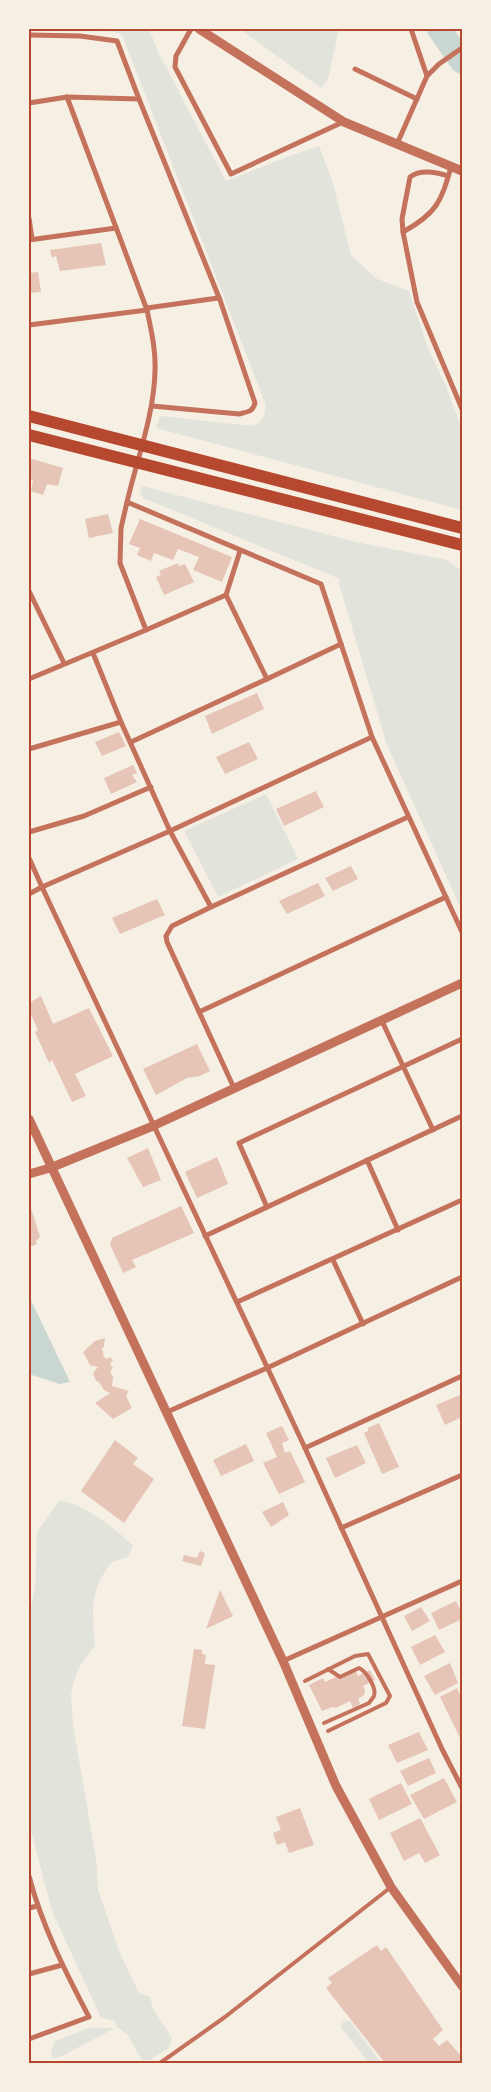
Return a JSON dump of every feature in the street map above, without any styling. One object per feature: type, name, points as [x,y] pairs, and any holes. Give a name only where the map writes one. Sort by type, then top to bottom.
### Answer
[{"type":"main road","points":[[29,416],[462,528]]},
{"type":"main road","points":[[29,435],[462,545]]},
{"type":"street","points":[[191,29],[176,56],[175,67],[231,174],[344,122]]},
{"type":"street","points":[[199,29],[344,122],[462,171]]},
{"type":"street","points":[[410,29],[427,76]]},
{"type":"street","points":[[29,35],[80,36],[118,41],[218,298],[254,398],[254,408],[250,412],[239,414],[152,406]]},
{"type":"street","points":[[396,144],[427,76],[439,64],[462,48]]},
{"type":"street","points":[[355,69],[416,99]]},
{"type":"street","points":[[29,103],[68,97],[139,99]]},
{"type":"street","points":[[68,97],[147,309],[155,355],[152,406],[121,528],[120,563],[146,630]]},
{"type":"street","points":[[404,232],[420,223],[437,207],[452,166]]},
{"type":"street","points":[[448,176],[435,172],[415,173],[410,177],[402,219],[417,302],[462,409]]},
{"type":"street","points":[[29,218],[30,239],[116,228]]},
{"type":"street","points":[[29,325],[218,298]]},
{"type":"street","points":[[127,502],[321,584],[372,737],[462,932]]},
{"type":"street","points":[[240,551],[226,595],[267,679]]},
{"type":"street","points":[[29,591],[64,663]]},
{"type":"street","points":[[29,678],[93,653],[226,595]]},
{"type":"street","points":[[131,742],[341,644]]},
{"type":"street","points":[[93,653],[121,722],[170,831],[211,907]]},
{"type":"street","points":[[29,748],[121,722]]},
{"type":"street","points":[[29,894],[372,737]]},
{"type":"street","points":[[29,832],[84,816],[151,787]]},
{"type":"street","points":[[234,1088],[167,942],[166,936],[172,926],[408,817]]},
{"type":"street","points":[[29,858],[204,1236],[305,1448],[442,1749],[462,1788]]},
{"type":"street","points":[[199,1012],[446,897]]},
{"type":"street","points":[[29,1174],[50,1168],[153,1126],[462,983]]},
{"type":"street","points":[[381,1019],[433,1130]]},
{"type":"street","points":[[266,1207],[239,1143],[404,1068],[462,1039]]},
{"type":"street","points":[[204,1236],[462,1116]]},
{"type":"street","points":[[29,1119],[50,1168],[167,1412],[283,1661],[336,1786],[391,1888],[462,1986]]},
{"type":"street","points":[[366,1160],[398,1230]]},
{"type":"street","points":[[237,1302],[462,1200]]},
{"type":"street","points":[[333,1260],[363,1324]]},
{"type":"street","points":[[167,1412],[267,1368],[462,1277]]},
{"type":"street","points":[[305,1448],[462,1376]]},
{"type":"street","points":[[342,1528],[462,1475]]},
{"type":"street","points":[[283,1661],[462,1582]]},
{"type":"street","points":[[29,1876],[37,1906],[62,1965],[89,2017],[29,2039]]},
{"type":"street","points":[[29,1908],[37,1906]]},
{"type":"street","points":[[29,1974],[62,1965]]},
{"type":"lane","points":[[305,1681],[355,1656],[368,1654],[390,1696],[386,1703],[328,1731]]},
{"type":"lane","points":[[324,1723],[369,1703],[374,1697],[375,1691],[364,1670],[359,1668],[340,1677],[328,1669]]},
{"type":"lane","points":[[160,2063],[224,2017],[391,1888]]},
{"type":"shaded area","points":[[69,29],[149,29],[159,54],[226,181],[319,146],[333,183],[351,255],[377,279],[409,291],[428,348],[446,386],[462,429],[462,510],[156,428],[160,416],[253,426],[263,417],[265,403],[122,35],[115,32]]},
{"type":"shaded area","points":[[240,29],[339,29],[328,79],[321,88]]},
{"type":"shaded area","points":[[142,486],[356,542],[447,560],[462,571],[462,911],[387,745],[339,584],[340,579],[143,498],[140,492]]},
{"type":"shaded area","points":[[266,794],[298,859],[218,897],[184,831]]},
{"type":"shaded area","points":[[29,1296],[70,1382],[60,1384],[29,1374]]},
{"type":"shaded area","points":[[60,1500],[90,1512],[133,1546],[128,1557],[112,1562],[99,1582],[93,1611],[95,1645],[78,1669],[71,1695],[73,1725],[97,1865],[98,1890],[119,1951],[139,1993],[150,1997],[153,2009],[172,2038],[169,2048],[150,2060],[142,2060],[128,2036],[120,2028],[117,2028],[115,2021],[101,2018],[52,1911],[29,1823],[29,1619],[35,1585],[37,1532]]},
{"type":"shaded area","points":[[350,2021],[381,2063],[369,2063],[341,2027],[343,2022]]},
{"type":"shaded area","points":[[89,2028],[115,2028],[53,2059],[51,2052],[55,2041]]},
{"type":"building","points":[[101,243],[106,265],[60,271],[56,256],[52,258],[50,250]]},
{"type":"building","points":[[38,272],[41,292],[29,293],[29,273]]},
{"type":"building","points":[[29,458],[63,468],[58,486],[47,484],[43,495],[31,491],[33,480],[29,479]]},
{"type":"building","points":[[108,514],[113,533],[89,538],[85,519]]},
{"type":"building","points":[[140,519],[232,557],[222,582],[193,570],[199,557],[178,549],[173,560],[154,553],[151,561],[137,555],[140,548],[129,544]]},
{"type":"building","points":[[178,563],[179,566],[185,564],[194,582],[164,595],[156,577],[161,575],[159,571]]},
{"type":"building","points":[[257,693],[264,709],[212,734],[205,716]]},
{"type":"building","points":[[119,732],[126,746],[102,756],[95,742]]},
{"type":"building","points":[[249,742],[258,759],[225,774],[216,757]]},
{"type":"building","points":[[133,765],[137,773],[132,775],[137,782],[111,794],[104,778]]},
{"type":"building","points":[[316,791],[324,807],[284,826],[276,809]]},
{"type":"building","points":[[351,866],[358,879],[333,891],[325,878]]},
{"type":"building","points":[[318,883],[325,896],[287,914],[279,901]]},
{"type":"building","points":[[157,899],[165,915],[120,934],[112,918]]},
{"type":"building","points":[[41,996],[53,1024],[89,1008],[113,1056],[75,1074],[86,1096],[72,1102],[52,1060],[49,1063],[35,1032],[38,1030],[29,1010],[29,1003]]},
{"type":"building","points":[[197,1044],[210,1071],[200,1076],[187,1078],[156,1095],[143,1069]]},
{"type":"building","points":[[148,1148],[161,1180],[143,1187],[127,1158]]},
{"type":"building","points":[[217,1157],[228,1184],[197,1198],[185,1172]]},
{"type":"building","points":[[181,1206],[194,1233],[132,1260],[136,1267],[123,1273],[110,1244],[112,1238]]},
{"type":"building","points":[[29,1208],[31,1208],[40,1237],[36,1241],[37,1244],[32,1246],[29,1246]]},
{"type":"building","points":[[105,1338],[104,1347],[102,1348],[104,1357],[107,1359],[110,1357],[113,1360],[110,1364],[113,1368],[110,1372],[113,1377],[112,1386],[129,1391],[126,1396],[132,1408],[113,1419],[95,1403],[110,1393],[104,1390],[99,1382],[96,1381],[93,1373],[98,1367],[90,1365],[83,1352],[95,1341]]},
{"type":"building","points":[[462,1394],[462,1417],[445,1425],[436,1405]]},
{"type":"building","points":[[379,1423],[399,1467],[382,1474],[364,1433],[368,1431],[368,1428]]},
{"type":"building","points":[[282,1426],[289,1440],[282,1443],[285,1453],[290,1451],[305,1482],[279,1494],[263,1463],[277,1457],[266,1433]]},
{"type":"building","points":[[115,1440],[138,1458],[133,1464],[154,1479],[124,1523],[81,1491]]},
{"type":"building","points":[[246,1444],[254,1461],[221,1476],[213,1460]]},
{"type":"building","points":[[357,1445],[366,1463],[335,1478],[326,1458]]},
{"type":"building","points":[[283,1502],[289,1515],[271,1527],[262,1512]]},
{"type":"building","points":[[200,1551],[205,1553],[201,1566],[182,1561],[184,1555],[197,1558]]},
{"type":"building","points":[[220,1590],[233,1616],[206,1629]]},
{"type":"building","points":[[456,1601],[462,1613],[462,1619],[439,1630],[431,1613]]},
{"type":"building","points":[[421,1607],[430,1621],[412,1631],[404,1616]]},
{"type":"building","points":[[435,1635],[445,1652],[420,1665],[411,1647]]},
{"type":"building","points":[[194,1649],[202,1650],[202,1654],[206,1655],[205,1664],[215,1665],[205,1729],[182,1726]]},
{"type":"building","points":[[450,1663],[458,1683],[435,1695],[424,1676]]},
{"type":"building","points":[[355,1668],[358,1676],[370,1670],[375,1680],[363,1686],[365,1690],[364,1695],[358,1699],[360,1704],[353,1708],[350,1701],[336,1708],[332,1707],[322,1711],[309,1685],[323,1678],[325,1682]]},
{"type":"building","points":[[457,1688],[462,1698],[462,1737],[460,1738],[440,1697]]},
{"type":"building","points":[[419,1732],[428,1750],[397,1763],[388,1745]]},
{"type":"building","points":[[429,1758],[436,1773],[408,1786],[400,1771]]},
{"type":"building","points":[[444,1778],[457,1802],[424,1819],[410,1795]]},
{"type":"building","points":[[401,1783],[412,1804],[379,1820],[369,1799]]},
{"type":"building","points":[[300,1808],[314,1845],[289,1853],[285,1842],[277,1845],[273,1833],[281,1830],[276,1817]]},
{"type":"building","points":[[420,1818],[440,1855],[425,1863],[419,1853],[404,1861],[390,1833]]},
{"type":"building","points":[[377,1945],[381,1951],[386,1947],[443,2030],[433,2039],[439,2046],[447,2040],[462,2057],[462,2063],[385,2063],[326,1988],[332,1983],[328,1978]]},
{"type":"waterway","points":[[439,29],[462,62]]}]
